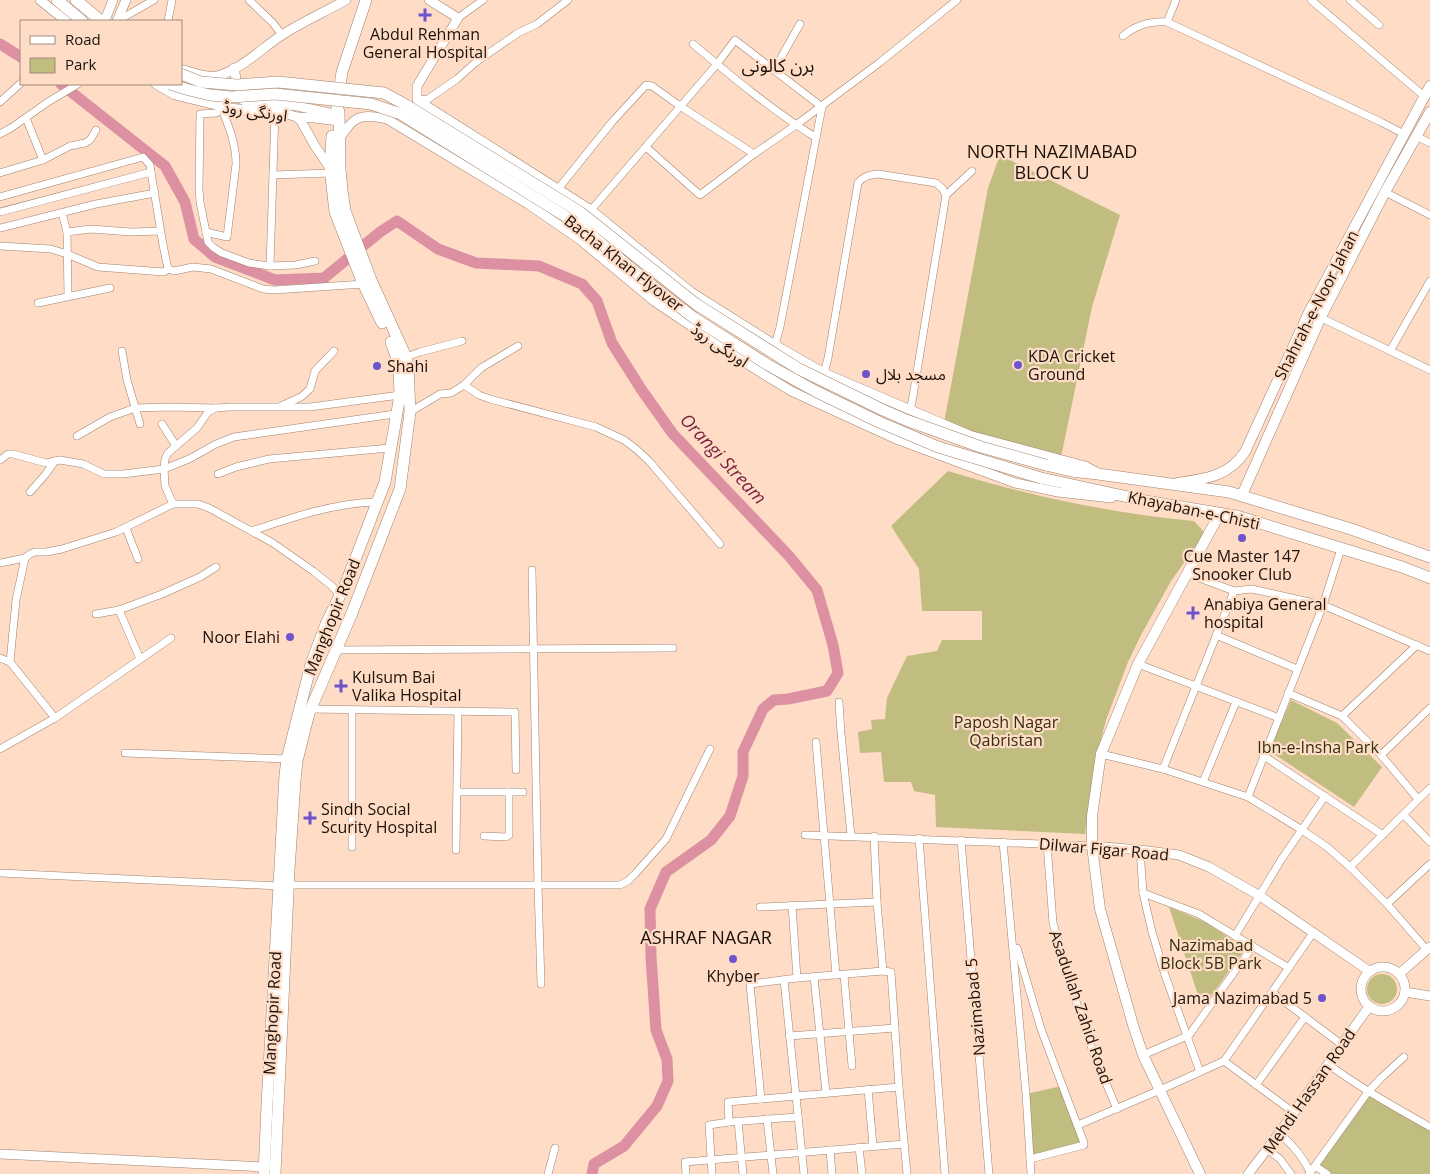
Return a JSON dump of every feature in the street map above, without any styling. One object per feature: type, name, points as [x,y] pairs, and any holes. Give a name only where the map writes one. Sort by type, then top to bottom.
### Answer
[{"type":"main road","points":[[57,0],[81,20]]},
{"type":"main road","points":[[76,0],[103,20]]},
{"type":"main road","name":"Manghopir Road","points":[[275,1174],[285,775],[287,759],[311,664],[318,644],[346,583],[385,482],[395,414],[400,395],[399,369],[396,356],[340,211],[330,171],[342,72],[366,0]]},
{"type":"main road","name":"Bacha Khan Flyover","points":[[182,74],[201,82],[236,85],[278,82],[384,93],[580,212],[696,304],[799,368],[906,420],[981,447],[1046,465]]},
{"type":"main road","name":"Bacha Khan Flyover","points":[[173,85],[210,95],[232,97],[275,94],[372,104],[400,114],[578,224],[694,318],[768,365],[817,392],[879,422],[938,447],[1041,478]]},
{"type":"main road","name":"Shahrah-e-Noor Jahan","points":[[1171,484],[1214,476],[1231,468],[1245,452],[1309,312],[1430,86]]},
{"type":"main road","name":"Shahrah-e-Noor Jahan","points":[[1242,495],[1321,317],[1384,192],[1430,112]]},
{"type":"main road","name":"Manghopir Road","points":[[336,116],[342,190],[340,211]]},
{"type":"main road","name":"Manghopir Road","points":[[264,1170],[283,886],[297,761],[311,709],[352,613],[400,489],[410,412],[406,357],[366,282]]},
{"type":"main road","name":"Khayaban-e-Chisti","points":[[1046,465],[1078,472],[1242,495],[1351,529],[1430,557]]},
{"type":"main road","name":"Khayaban-e-Chisti","points":[[1041,478],[1151,502],[1237,516],[1402,567],[1430,578]]},
{"type":"main road","points":[[1200,1174],[1144,1055],[1133,1026],[1100,909],[1092,846],[1092,816],[1101,754],[1138,664],[1220,513]]},
{"type":"main road","points":[[340,596],[342,605],[352,613]]},
{"type":"main road","points":[[332,612],[352,613]]},
{"type":"street","points":[[40,0],[65,20]]},
{"type":"street","points":[[81,0],[103,20]]},
{"type":"street","points":[[104,20],[113,0]]},
{"type":"street","points":[[118,18],[126,0]]},
{"type":"street","points":[[118,18],[124,17],[154,0]]},
{"type":"street","points":[[168,20],[172,0]]},
{"type":"street","points":[[249,0],[273,23],[282,35]]},
{"type":"street","name":"اورنگی روڈ","points":[[182,69],[195,74],[215,77],[223,74],[252,57],[282,35],[346,0]]},
{"type":"street","points":[[429,0],[458,18]]},
{"type":"street","points":[[483,0],[458,18],[417,86],[416,100],[428,98],[457,79],[490,52],[518,33],[537,24],[568,0]]},
{"type":"street","points":[[646,146],[700,195],[754,154],[822,107],[957,0]]},
{"type":"street","points":[[1167,22],[1176,0]]},
{"type":"street","points":[[1311,0],[1424,96]]},
{"type":"street","points":[[1350,0],[1379,25]]},
{"type":"street","points":[[1123,36],[1137,26],[1167,22],[1404,134]]},
{"type":"street","points":[[774,70],[800,24]]},
{"type":"street","points":[[591,210],[717,64],[735,40],[822,107]]},
{"type":"street","points":[[693,44],[796,125],[815,137]]},
{"type":"street","points":[[234,68],[239,95],[245,101],[296,106],[336,116]]},
{"type":"street","points":[[0,102],[20,84]]},
{"type":"street","points":[[0,134],[76,85]]},
{"type":"street","name":"اورنگی روڈ","points":[[158,85],[175,95],[224,108],[293,115],[301,120],[330,171]]},
{"type":"street","points":[[558,189],[612,122],[646,85],[652,86],[754,154]]},
{"type":"street","name":"اورنگی روڈ","points":[[416,100],[591,210],[691,292],[775,345],[824,373],[969,434],[1085,466],[1098,474]]},
{"type":"street","points":[[775,345],[822,107]]},
{"type":"street","points":[[206,232],[227,237],[236,154],[224,108],[216,113],[200,114],[199,189],[200,202],[206,232],[208,242],[222,253],[249,264],[270,266],[296,265],[315,261]]},
{"type":"street","points":[[270,266],[275,112]]},
{"type":"street","points":[[297,117],[336,116]]},
{"type":"street","name":"اورنگی روڈ","points":[[339,141],[354,120],[362,116],[375,116],[387,119],[543,214],[579,239],[654,301],[752,367],[791,391],[896,439],[1015,483],[1058,492],[1151,502]]},
{"type":"street","points":[[26,118],[43,160]]},
{"type":"street","points":[[0,174],[43,160],[70,146],[85,143],[90,140],[96,130]]},
{"type":"street","points":[[1416,136],[1430,143]]},
{"type":"street","points":[[0,197],[143,157],[150,166],[168,269]]},
{"type":"street","points":[[273,176],[330,171]]},
{"type":"street","points":[[910,409],[946,195],[972,171]]},
{"type":"street","points":[[0,212],[151,172]]},
{"type":"street","points":[[824,373],[858,183],[869,175],[878,174],[936,183],[946,195]]},
{"type":"street","points":[[1384,192],[1430,215]]},
{"type":"street","points":[[0,228],[96,204],[155,194]]},
{"type":"street","points":[[62,213],[67,232],[68,296]]},
{"type":"street","points":[[67,232],[91,229],[131,232],[160,230]]},
{"type":"street","points":[[0,246],[50,249],[98,267],[164,272],[168,269],[174,271],[193,267],[210,269],[263,288],[274,290],[366,282]]},
{"type":"street","points":[[1390,351],[1430,281]]},
{"type":"street","points":[[38,303],[110,288]]},
{"type":"street","points":[[1309,312],[1430,370]]},
{"type":"street","points":[[406,357],[462,341]]},
{"type":"street","points":[[410,412],[440,394],[451,393],[481,368],[518,346]]},
{"type":"street","points":[[122,351],[127,380],[140,424]]},
{"type":"street","points":[[279,407],[301,397],[310,389],[315,371],[334,351]]},
{"type":"street","points":[[464,384],[479,395],[490,399],[596,427],[624,440],[649,461],[720,544]]},
{"type":"street","points":[[77,436],[110,417],[135,408],[310,407],[400,395]]},
{"type":"street","points":[[173,504],[165,486],[164,469],[168,453],[197,428],[208,412],[216,408]]},
{"type":"street","points":[[0,460],[10,454],[46,463],[56,460],[83,464],[104,474],[123,474],[164,469],[234,437],[395,414]]},
{"type":"street","points":[[162,424],[176,446]]},
{"type":"street","points":[[218,474],[236,467],[269,459],[390,448]]},
{"type":"street","points":[[30,492],[46,476],[56,460]]},
{"type":"street","points":[[252,531],[312,512],[377,502]]},
{"type":"street","points":[[0,563],[25,558],[30,554],[62,549],[87,542],[126,528],[173,504],[203,505],[273,543],[314,571],[333,587],[340,596]]},
{"type":"street","points":[[126,528],[138,559]]},
{"type":"street","points":[[1248,797],[1324,606],[1341,548]]},
{"type":"street","points":[[10,662],[16,600],[25,558]]},
{"type":"street","points":[[96,614],[119,610],[181,587],[200,578],[216,567]]},
{"type":"street","points":[[532,570],[541,984]]},
{"type":"street","points":[[1186,573],[1234,591],[1252,589],[1324,606],[1430,651]]},
{"type":"street","points":[[1163,769],[1234,591]]},
{"type":"street","points":[[119,610],[140,659]]},
{"type":"street","points":[[1216,635],[1298,669]]},
{"type":"street","points":[[0,749],[56,718],[170,638]]},
{"type":"street","points":[[1342,716],[1417,645]]},
{"type":"street","points":[[336,650],[673,648]]},
{"type":"street","points":[[0,658],[10,662],[56,718]]},
{"type":"street","points":[[1138,664],[1279,718]]},
{"type":"street","points":[[1288,693],[1342,716],[1381,755],[1418,799]]},
{"type":"street","points":[[839,702],[851,836]]},
{"type":"street","points":[[1203,782],[1236,702]]},
{"type":"street","points":[[1381,755],[1430,708]]},
{"type":"street","points":[[311,709],[515,712],[516,770]]},
{"type":"street","points":[[352,710],[352,847]]},
{"type":"street","points":[[456,850],[458,711]]},
{"type":"street","points":[[816,742],[830,903],[849,1031],[852,1066]]},
{"type":"street","points":[[0,874],[283,886],[620,885],[628,881],[666,839],[710,749]]},
{"type":"street","points":[[125,753],[287,759]]},
{"type":"street","points":[[1101,754],[1163,769],[1248,797],[1302,830],[1327,848],[1350,867],[1428,948],[1399,974]]},
{"type":"street","points":[[1264,756],[1383,835]]},
{"type":"street","points":[[1350,867],[1430,788]]},
{"type":"street","points":[[457,792],[523,792]]},
{"type":"street","points":[[484,836],[506,837],[509,835],[509,792]]},
{"type":"street","points":[[1235,936],[1281,860],[1325,796]]},
{"type":"street","points":[[1404,814],[1430,842]]},
{"type":"street","name":"Dilwar Figar Road","points":[[805,835],[874,836],[1092,846],[1179,855],[1202,864],[1260,896],[1369,972]]},
{"type":"street","points":[[874,836],[877,902],[884,972]]},
{"type":"street","points":[[919,838],[946,1174]]},
{"type":"street","name":"Nazimabad 5","points":[[960,840],[989,1174]]},
{"type":"street","points":[[1003,842],[1026,1094],[1031,1174]]},
{"type":"street","name":"Asadullah Zahid Road","points":[[1047,844],[1053,923],[1072,989],[1094,1054],[1117,1109]]},
{"type":"street","points":[[1140,850],[1143,894],[1152,932],[1165,975],[1200,1072]]},
{"type":"street","points":[[1387,904],[1430,864]]},
{"type":"street","points":[[1143,894],[1199,914],[1290,968]]},
{"type":"street","points":[[760,907],[877,902]]},
{"type":"street","points":[[792,905],[797,978]]},
{"type":"street","points":[[1078,1125],[1224,1061],[1314,933]]},
{"type":"street","points":[[1012,934],[1041,1029],[1084,1145],[1030,1159]]},
{"type":"street","points":[[1144,1055],[1187,1037],[1252,946]]},
{"type":"street","points":[[1380,967],[1388,968],[1399,974],[1405,992],[1396,1007],[1390,1010],[1375,1010],[1364,1001],[1360,990],[1361,982],[1369,972],[1380,967]]},
{"type":"street","points":[[761,1099],[750,984],[797,978],[891,972],[907,1174]]},
{"type":"street","points":[[814,977],[826,1093]]},
{"type":"street","points":[[784,980],[804,1174]]},
{"type":"street","points":[[1405,992],[1430,996]]},
{"type":"street","points":[[1273,993],[1341,1044]]},
{"type":"street","name":"Mehdi Hassan Road","points":[[1248,1174],[1268,1150],[1341,1044],[1369,1007]]},
{"type":"street","points":[[1256,1085],[1305,1017]]},
{"type":"street","points":[[789,1036],[895,1028]]},
{"type":"street","points":[[1311,1172],[1368,1092],[1404,1057]]},
{"type":"street","points":[[1224,1061],[1293,1112]]},
{"type":"street","points":[[1328,1064],[1368,1092],[1430,1127]]},
{"type":"street","points":[[743,1174],[734,1122],[728,1102],[899,1087]]},
{"type":"street","points":[[868,1089],[873,1146]]},
{"type":"street","points":[[712,1174],[709,1125],[798,1116]]},
{"type":"street","points":[[767,1119],[773,1174]]},
{"type":"street","points":[[1280,1133],[1299,1153],[1311,1172]]},
{"type":"street","points":[[686,1174],[685,1162],[904,1144]]},
{"type":"street","points":[[859,1147],[862,1174]]},
{"type":"street","points":[[548,1174],[555,1148]]},
{"type":"street","points":[[830,1150],[832,1174]]},
{"type":"street","points":[[1268,1150],[1280,1159],[1291,1174]]},
{"type":"street","points":[[0,1154],[264,1170]]},
{"type":"street","points":[[1311,1172],[1327,1174]]},
{"type":"green space","name":"KDA Cricket Ground","points":[[1000,155],[1120,215],[1092,307],[1060,462],[944,423],[988,188]]},
{"type":"green space","name":"Paposh Nagar Qabristan","points":[[948,471],[1040,496],[1101,508],[1194,521],[1204,532],[1171,581],[1128,662],[1106,720],[1093,771],[1085,834],[936,827],[935,795],[914,791],[911,782],[884,782],[881,752],[860,753],[858,732],[872,729],[871,720],[885,719],[887,698],[907,656],[937,651],[942,640],[982,640],[982,611],[922,611],[919,569],[891,526]]},
{"type":"green space","name":"Ibn-e-Insha Park","points":[[1291,700],[1337,723],[1382,767],[1354,807],[1271,752],[1270,749]]},
{"type":"green space","name":"Nazimabad Block 5B Park","points":[[1169,907],[1205,922],[1245,949],[1205,1004],[1201,1004]]},
{"type":"green space","points":[[1382,974],[1392,979],[1397,989],[1392,999],[1382,1004],[1372,999],[1367,989],[1372,979]]},
{"type":"green space","points":[[1062,1086],[1084,1145],[1030,1159],[1026,1094]]},
{"type":"green space","points":[[1368,1092],[1430,1127],[1430,1174],[1327,1174],[1315,1166]]},
{"type":"waterway","name":"Orangi Stream","points":[[0,44],[20,56]]},
{"type":"waterway","name":"Orangi Stream","points":[[62,85],[165,166],[185,202],[194,239],[215,257],[275,280],[324,278],[380,232],[397,221],[438,249],[476,263],[539,266],[582,284],[597,301],[612,343],[641,389],[673,434],[789,556],[817,590],[833,645],[838,673],[827,691],[774,700],[763,709],[743,752],[743,776],[730,816],[711,840],[666,872],[650,909],[656,1030],[667,1059],[668,1081],[657,1106],[624,1146],[594,1164],[592,1174]]},
{"type":"place","name":"Abdul Rehman General Hospital","points":[[425,15]]},
{"type":"place","name":"KDA Cricket Ground","points":[[1018,365]]},
{"type":"place","name":"Shahi","points":[[377,366]]},
{"type":"place","name":"مسجد بلال","points":[[866,374]]},
{"type":"place","name":"Cue Master 147 Snooker Club","points":[[1242,538]]},
{"type":"place","name":"Anabiya General hospital","points":[[1193,613]]},
{"type":"place","name":"Noor Elahi","points":[[290,637]]},
{"type":"place","name":"Kulsum Bai Valika Hospital","points":[[341,686]]},
{"type":"place","name":"Sindh Social Scurity Hospital","points":[[310,818]]},
{"type":"place","name":"Khyber","points":[[733,959]]},
{"type":"place","name":"Jama Nazimabad 5","points":[[1322,998]]},
{"type":"district","name":"ہرن کالونی","points":[[778,66]]},
{"type":"district","name":"NORTH NAZIMABAD BLOCK U","points":[[1052,162]]},
{"type":"district","name":"ASHRAF NAGAR","points":[[706,938]]}]
